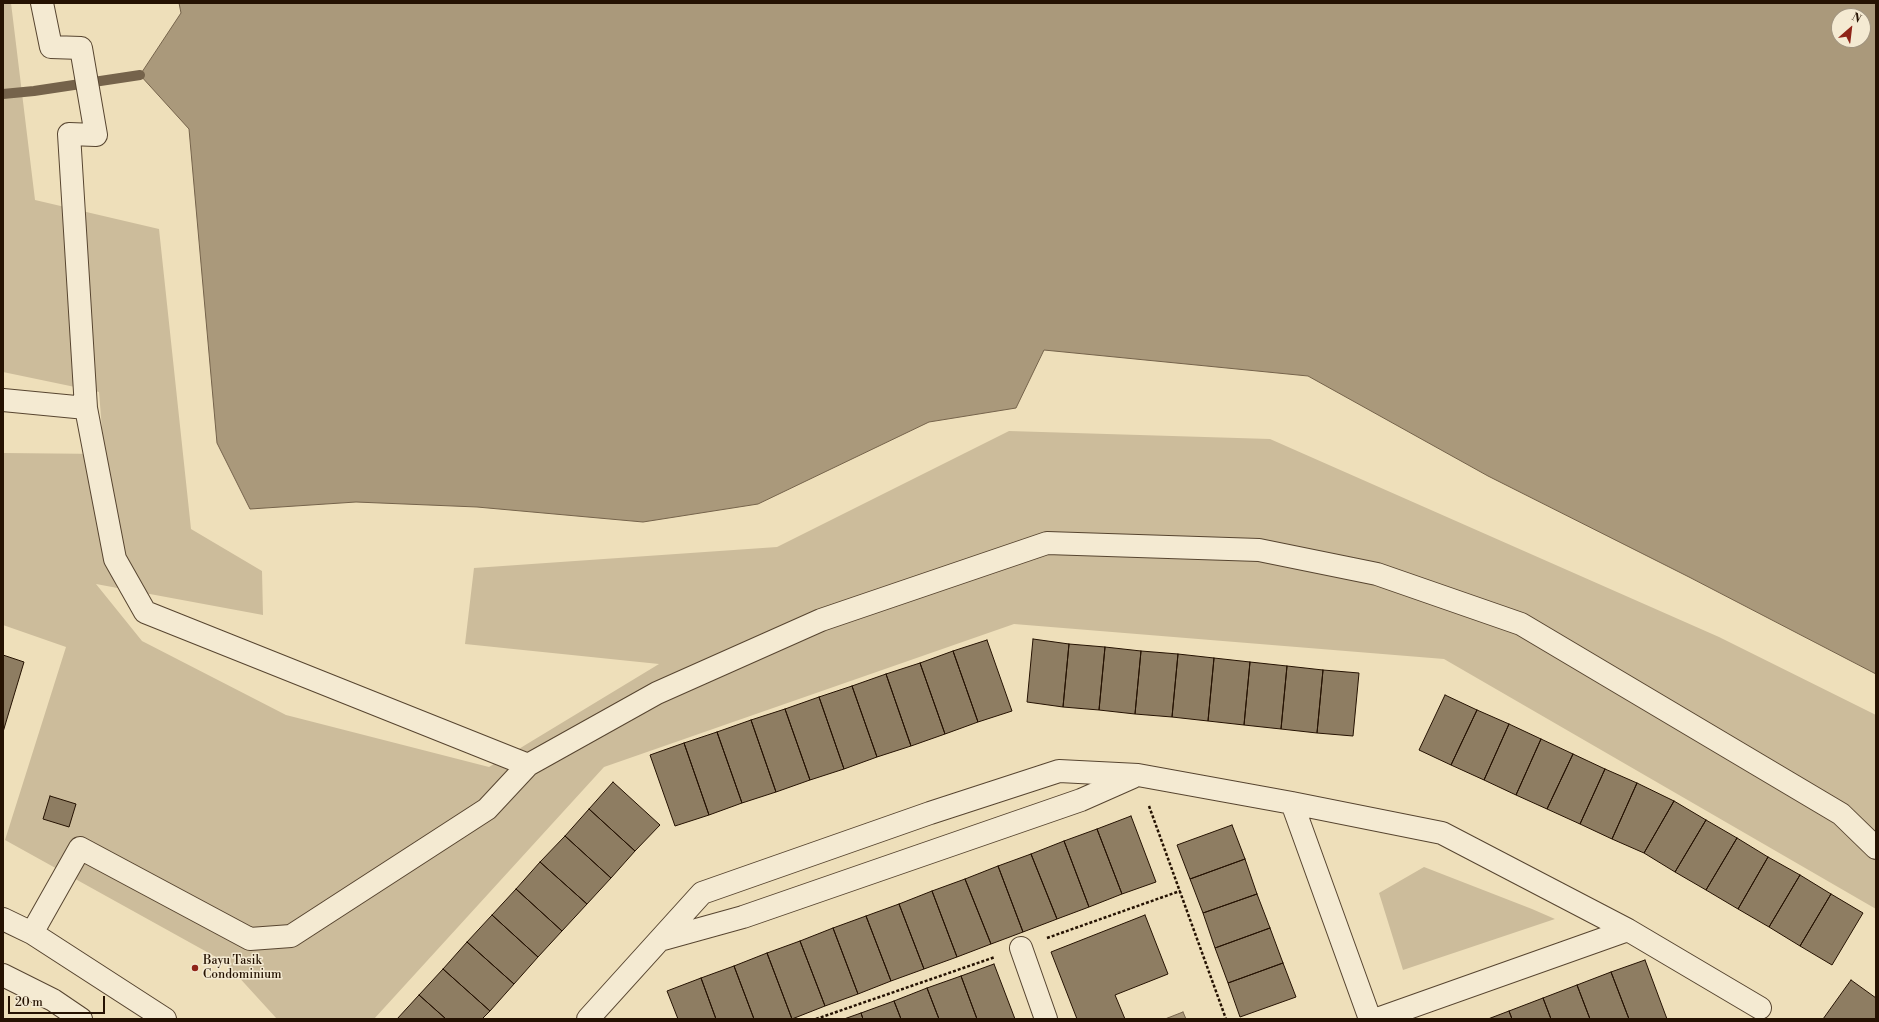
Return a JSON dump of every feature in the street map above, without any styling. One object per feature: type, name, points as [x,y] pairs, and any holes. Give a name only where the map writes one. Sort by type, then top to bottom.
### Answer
[{"type":"street","points":[[42,3],[51,46],[81,48],[96,135],[69,134],[86,408],[115,559],[145,612],[528,765]]},
{"type":"street","points":[[3,400],[86,408]]},
{"type":"street","points":[[32,933],[80,848],[250,939],[291,936],[487,809],[528,765],[657,693],[821,620],[1047,543],[1259,550],[1377,574],[1521,624],[1841,814],[1876,848]]},
{"type":"street","points":[[588,1019],[702,893],[930,813],[1059,771],[1138,775],[1292,803],[1442,833],[1628,930],[1760,1008]]},
{"type":"street","points":[[660,940],[750,915],[1081,800],[1138,775]]},
{"type":"street","points":[[1292,803],[1370,1019]]},
{"type":"street","points":[[3,919],[32,933],[165,1019]]},
{"type":"street","points":[[1377,1019],[1628,930]]},
{"type":"street","points":[[1021,948],[1046,1019]]},
{"type":"street","points":[[3,975],[53,1000],[81,1019]]},
{"type":"path","points":[[1138,775],[1226,1019]]},
{"type":"shaded area","points":[[3,3],[11,3],[35,200],[159,229],[191,529],[262,571],[263,615],[96,584],[142,641],[286,715],[489,767],[659,664],[465,644],[474,568],[777,547],[1009,431],[1270,439],[1719,637],[1876,715],[1876,909],[1444,659],[1014,624],[604,767],[374,1019],[277,1019],[225,962],[5,840],[66,647],[3,625],[3,453],[104,454],[99,392],[3,372]]},
{"type":"shaded area","points":[[179,3],[1876,3],[1876,674],[1689,577],[1488,476],[1308,376],[1044,350],[1016,408],[929,422],[758,504],[643,522],[477,507],[356,502],[250,509],[217,443],[189,129],[140,75],[181,13]]},
{"type":"shaded area","points":[[1424,867],[1555,919],[1403,970],[1379,893]]},
{"type":"shaded area","points":[[1183,1012],[1186,1019],[1165,1019]]},
{"type":"building","points":[[1033,639],[1069,644],[1063,707],[1027,702]]},
{"type":"building","points":[[987,640],[1012,711],[978,722],[953,651]]},
{"type":"building","points":[[1069,644],[1105,647],[1099,710],[1063,707]]},
{"type":"building","points":[[1105,647],[1141,651],[1135,714],[1099,710]]},
{"type":"building","points":[[953,651],[978,722],[945,734],[920,663]]},
{"type":"building","points":[[1141,651],[1178,654],[1172,717],[1135,714]]},
{"type":"building","points":[[1178,654],[1214,658],[1208,721],[1172,717]]},
{"type":"building","points":[[3,655],[24,662],[3,732]]},
{"type":"building","points":[[1214,658],[1250,662],[1244,725],[1208,721]]},
{"type":"building","points":[[1250,662],[1287,666],[1281,729],[1244,725]]},
{"type":"building","points":[[920,663],[945,734],[911,746],[886,674]]},
{"type":"building","points":[[1287,666],[1323,670],[1317,733],[1281,729]]},
{"type":"building","points":[[1323,670],[1359,673],[1353,736],[1317,733]]},
{"type":"building","points":[[886,674],[911,746],[877,757],[852,686]]},
{"type":"building","points":[[852,686],[877,757],[844,769],[819,697]]},
{"type":"building","points":[[1445,695],[1477,710],[1451,765],[1419,750]]},
{"type":"building","points":[[819,697],[844,769],[810,780],[785,709]]},
{"type":"building","points":[[785,709],[810,780],[776,792],[751,720]]},
{"type":"building","points":[[1477,710],[1509,724],[1484,780],[1451,765]]},
{"type":"building","points":[[751,720],[776,792],[742,803],[717,732]]},
{"type":"building","points":[[1509,724],[1541,739],[1516,795],[1484,780]]},
{"type":"building","points":[[717,732],[742,803],[709,815],[684,743]]},
{"type":"building","points":[[1541,739],[1573,754],[1547,809],[1516,795]]},
{"type":"building","points":[[684,743],[709,815],[675,826],[650,755]]},
{"type":"building","points":[[1573,754],[1605,769],[1580,824],[1547,809]]},
{"type":"building","points":[[1605,769],[1637,783],[1612,839],[1580,824]]},
{"type":"building","points":[[613,782],[660,825],[635,851],[589,809]]},
{"type":"building","points":[[1637,783],[1674,801],[1644,853],[1612,839]]},
{"type":"building","points":[[50,796],[76,804],[69,827],[43,819]]},
{"type":"building","points":[[1674,801],[1706,820],[1675,872],[1644,853]]},
{"type":"building","points":[[589,809],[635,851],[611,878],[565,836]]},
{"type":"building","points":[[1131,816],[1156,882],[1122,894],[1097,829]]},
{"type":"building","points":[[1706,820],[1737,838],[1706,890],[1675,872]]},
{"type":"building","points":[[1232,825],[1245,859],[1190,879],[1177,845]]},
{"type":"building","points":[[1097,829],[1122,894],[1089,907],[1064,841]]},
{"type":"building","points":[[565,836],[611,878],[587,904],[540,862]]},
{"type":"building","points":[[1737,838],[1768,857],[1738,909],[1706,890]]},
{"type":"building","points":[[1064,841],[1089,907],[1057,919],[1031,854]]},
{"type":"building","points":[[1031,854],[1057,919],[1023,932],[998,866]]},
{"type":"building","points":[[1768,857],[1800,875],[1769,927],[1738,909]]},
{"type":"building","points":[[1245,859],[1257,894],[1203,913],[1190,879]]},
{"type":"building","points":[[540,862],[587,904],[562,931],[516,889]]},
{"type":"building","points":[[998,866],[1023,932],[991,944],[965,879]]},
{"type":"building","points":[[1800,875],[1831,894],[1800,946],[1769,927]]},
{"type":"building","points":[[965,879],[991,944],[957,957],[932,891]]},
{"type":"building","points":[[516,889],[562,931],[538,957],[492,915]]},
{"type":"building","points":[[932,891],[957,957],[924,969],[899,904]]},
{"type":"building","points":[[1257,894],[1270,928],[1215,948],[1203,913]]},
{"type":"building","points":[[1831,894],[1863,913],[1832,965],[1800,946]]},
{"type":"building","points":[[899,904],[924,969],[891,981],[866,916]]},
{"type":"building","points":[[492,915],[538,957],[514,984],[467,942]]},
{"type":"building","points":[[1145,915],[1168,974],[1115,995],[1125,1019],[1077,1019],[1051,952]]},
{"type":"building","points":[[866,916],[891,981],[858,994],[833,928]]},
{"type":"building","points":[[833,928],[858,994],[825,1006],[800,941]]},
{"type":"building","points":[[1270,928],[1283,963],[1228,983],[1215,948]]},
{"type":"building","points":[[800,941],[825,1006],[792,1019],[767,953]]},
{"type":"building","points":[[467,942],[514,984],[490,1011],[443,969]]},
{"type":"building","points":[[767,953],[792,1019],[754,1019],[734,966]]},
{"type":"building","points":[[1645,960],[1667,1019],[1629,1019],[1611,972]]},
{"type":"building","points":[[1283,963],[1296,997],[1240,1017],[1228,983]]},
{"type":"building","points":[[994,964],[1015,1019],[977,1019],[961,976]]},
{"type":"building","points":[[734,966],[754,1019],[716,1019],[701,978]]},
{"type":"building","points":[[443,969],[490,1011],[482,1019],[446,1019],[419,995]]},
{"type":"building","points":[[1611,972],[1629,1019],[1590,1019],[1577,985]]},
{"type":"building","points":[[961,976],[977,1019],[939,1019],[927,988]]},
{"type":"building","points":[[701,978],[716,1019],[678,1019],[667,991]]},
{"type":"building","points":[[1851,980],[1876,998],[1876,1019],[1823,1019]]},
{"type":"building","points":[[1577,985],[1590,1019],[1551,1019],[1543,998]]},
{"type":"building","points":[[927,988],[939,1019],[901,1019],[894,1001]]},
{"type":"building","points":[[419,995],[446,1019],[397,1019]]},
{"type":"building","points":[[1543,998],[1551,1019],[1512,1019],[1509,1011]]},
{"type":"building","points":[[894,1001],[901,1019],[863,1019],[861,1013]]},
{"type":"building","points":[[1509,1011],[1512,1019],[1488,1019]]},
{"type":"building","points":[[861,1013],[863,1019],[844,1019]]},
{"type":"waterway","points":[[3,94],[34,91],[140,75]]},
{"type":"place","name":"Bayu Tasik Condominium","points":[[195,968]]}]
